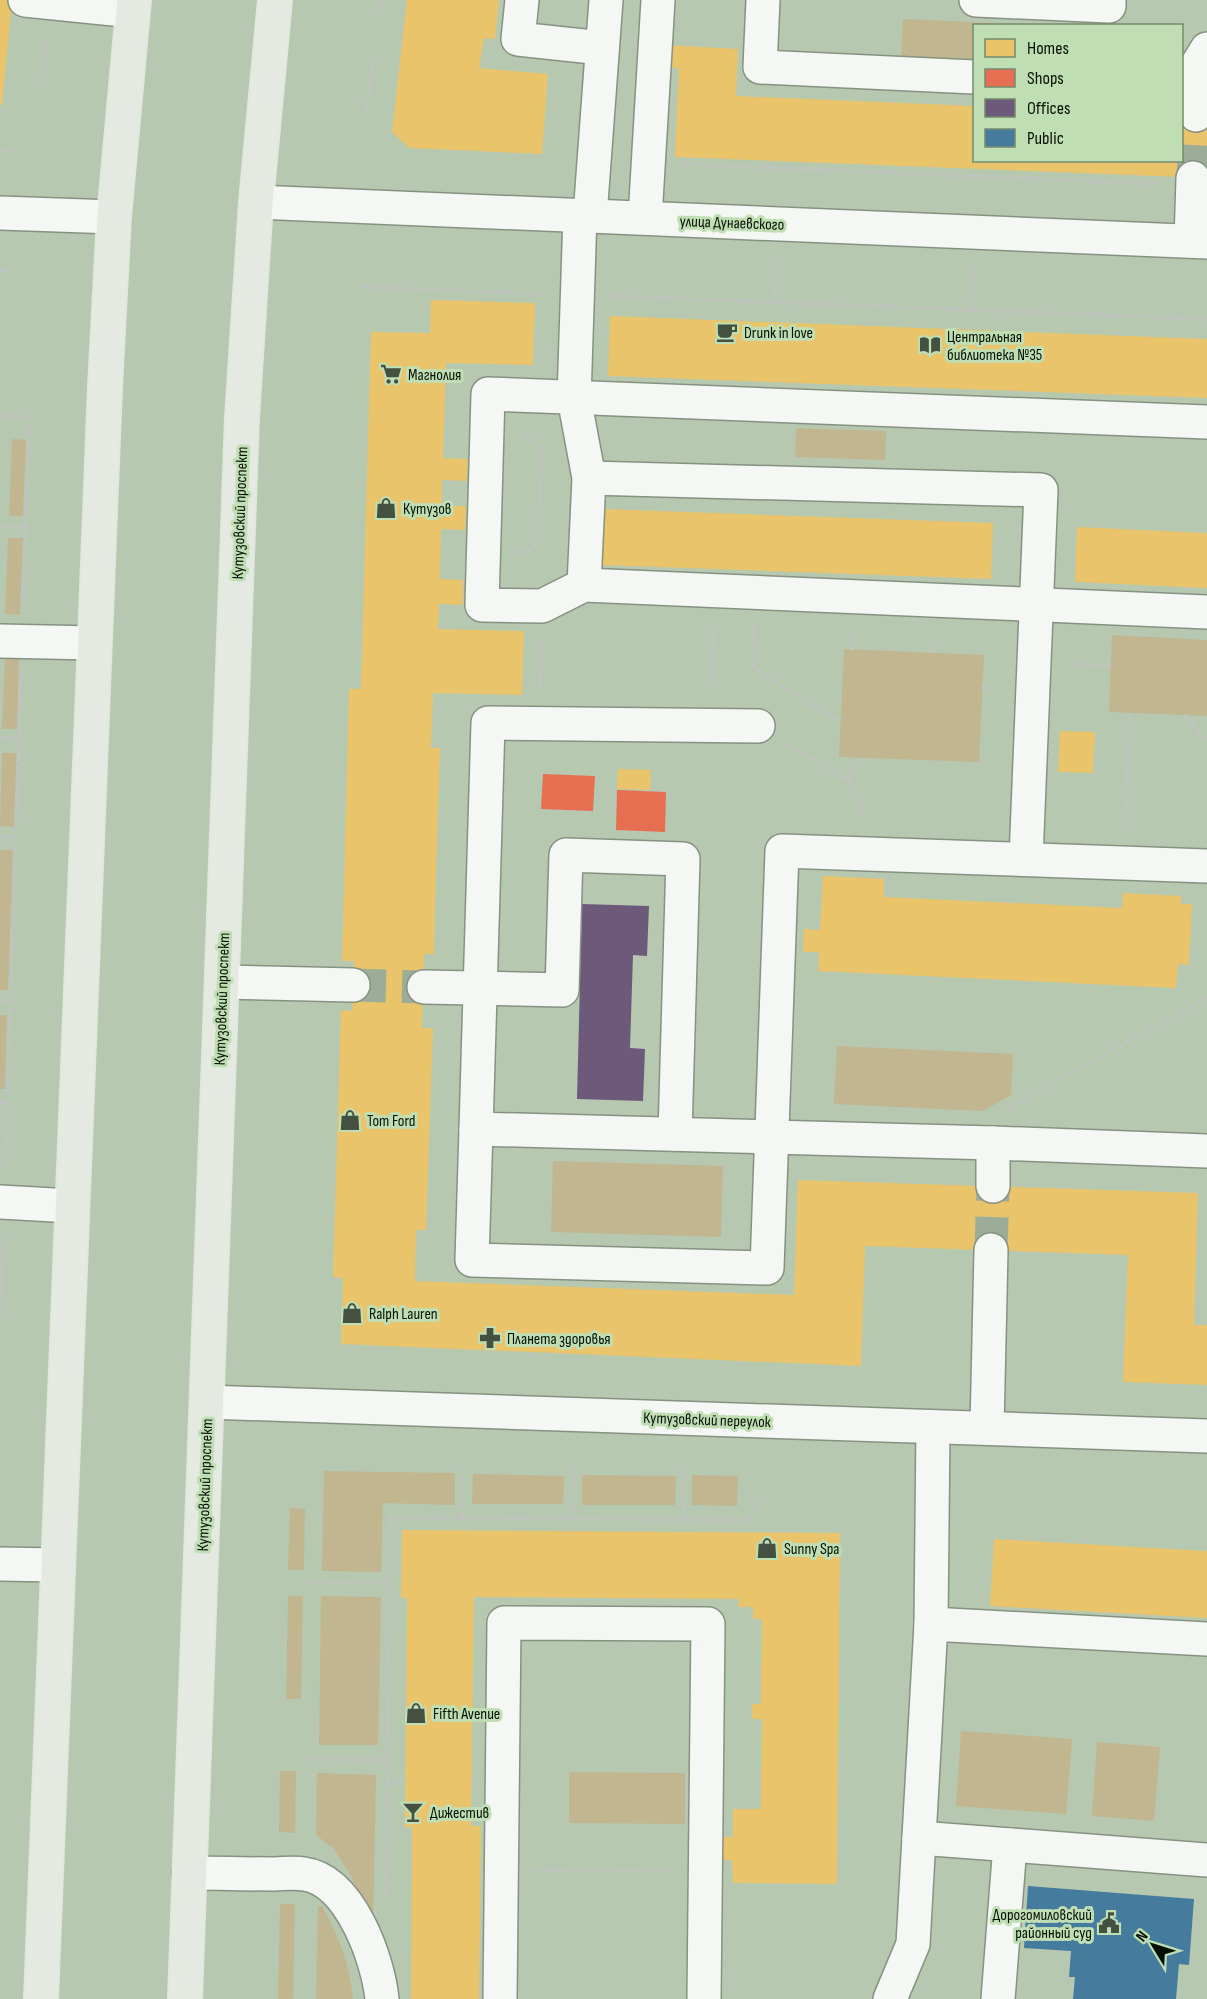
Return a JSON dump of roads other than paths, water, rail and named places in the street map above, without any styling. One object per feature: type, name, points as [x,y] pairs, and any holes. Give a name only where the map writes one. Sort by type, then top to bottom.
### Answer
[{"type":"main road","name":"Кутузовский проспект","points":[[184,1999],[242,418],[256,202],[275,0]]},
{"type":"main road","points":[[41,1999],[94,643],[114,218],[133,6]]},
{"type":"street","points":[[25,0],[133,6]]},
{"type":"street","points":[[522,0],[518,39],[602,48]]},
{"type":"street","points":[[584,585],[590,478],[573,398],[577,295],[606,0]]},
{"type":"street","points":[[645,218],[658,0]]},
{"type":"street","points":[[763,0],[760,67],[973,77]]},
{"type":"street","points":[[976,0],[1109,6],[1109,0]]},
{"type":"street","points":[[1193,182],[1199,241]]},
{"type":"street","name":"улица Дунаевского","points":[[256,202],[1199,241]]},
{"type":"street","points":[[0,213],[114,218]]},
{"type":"street","points":[[1207,422],[488,394],[482,605],[543,606],[584,585],[1207,612]]},
{"type":"street","points":[[590,478],[1041,490],[1026,859]]},
{"type":"street","points":[[11,641],[94,643]]},
{"type":"street","points":[[758,726],[488,723],[472,1260],[767,1268],[782,850],[1207,866]]},
{"type":"street","points":[[424,987],[562,990],[566,855],[683,859],[675,1134]]},
{"type":"street","points":[[222,982],[353,985]]},
{"type":"street","points":[[476,1129],[1207,1151]]},
{"type":"street","points":[[993,1143],[993,1186]]},
{"type":"street","points":[[2,1202],[72,1206]]},
{"type":"street","points":[[987,1428],[991,1250]]},
{"type":"street","name":"Кутузовский переулок","points":[[207,1402],[1207,1436]]},
{"type":"street","points":[[890,1999],[913,1944],[931,1624],[933,1427]]},
{"type":"street","points":[[0,1564],[57,1565]]},
{"type":"street","points":[[500,1999],[504,1623],[708,1624],[704,1999]]},
{"type":"street","points":[[931,1624],[1207,1639]]},
{"type":"street","points":[[919,1838],[1207,1860]]},
{"type":"street","points":[[998,1999],[1010,1845]]},
{"type":"street","points":[[189,1873],[305,1874],[327,1883],[342,1898],[359,1924],[372,1957],[382,1999]]},
{"type":"tunnel","points":[[1193,178],[1196,115]]},
{"type":"tunnel","points":[[353,985],[424,987]]},
{"type":"tunnel","points":[[991,1250],[993,1186]]},
{"type":"place","name":"Drunk in love","points":[[727,332]]},
{"type":"place","name":"Центральная библиотека №35","points":[[930,345]]},
{"type":"place","name":"Магнолия","points":[[391,374]]},
{"type":"place","name":"Кутузов","points":[[386,508]]},
{"type":"place","name":"Tom Ford","points":[[350,1120]]},
{"type":"place","name":"Ralph Lauren","points":[[352,1313]]},
{"type":"place","name":"Планета здоровья","points":[[490,1338]]},
{"type":"place","name":"Sunny Spa","points":[[767,1548]]},
{"type":"place","name":"Fifth Avenue","points":[[416,1713]]},
{"type":"place","name":"Дижестив","points":[[413,1812]]},
{"type":"place","name":"Дорогомиловский районный суд","points":[[1109,1923]]}]
